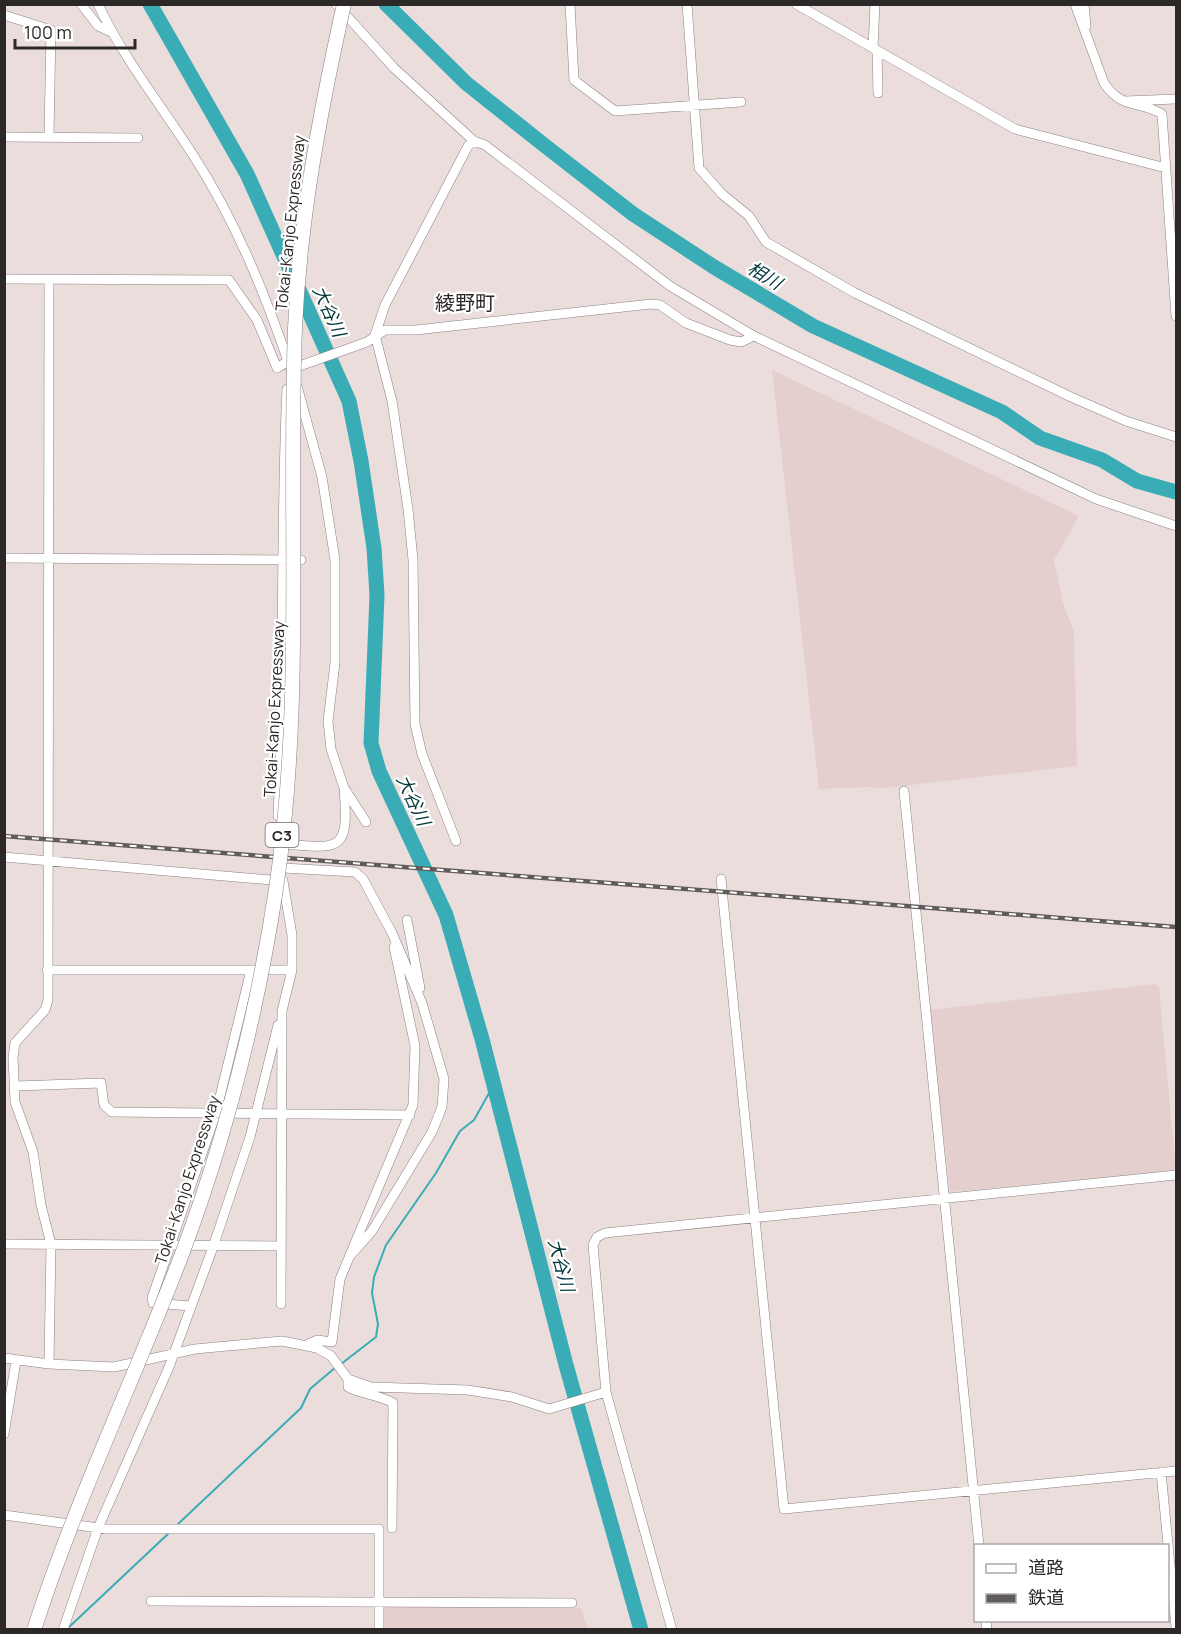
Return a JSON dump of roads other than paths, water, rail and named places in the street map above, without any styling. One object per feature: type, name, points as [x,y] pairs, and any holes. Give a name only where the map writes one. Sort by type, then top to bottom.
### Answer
[{"type":"highway","name":"Tokai-Kanjo Expressway","points":[[34,1629],[63,1547],[178,1263],[201,1200],[239,1071],[267,944],[284,821],[292,727],[295,599],[294,385],[300,251],[318,127],[344,4]]},
{"type":"street","points":[[81,4],[98,27],[111,32]]},
{"type":"street","points":[[98,4],[111,32],[195,157],[251,265],[293,367],[331,519],[336,560],[335,663],[328,721],[331,749],[344,788],[366,822]]},
{"type":"street","points":[[336,4],[394,68],[474,141],[485,145],[670,286],[754,336],[1096,499],[1176,526]]},
{"type":"street","points":[[570,4],[574,80],[615,111],[741,102]]},
{"type":"street","points":[[687,4],[699,168],[722,194],[749,216],[766,242],[855,292],[1071,397],[1126,421],[1176,437]]},
{"type":"street","points":[[796,4],[1015,129],[1166,168]]},
{"type":"street","points":[[875,4],[878,93]]},
{"type":"street","points":[[1075,4],[1104,83],[1112,94],[1123,103],[1162,114],[1176,316]]},
{"type":"street","points":[[1084,4],[1086,35]]},
{"type":"street","points":[[4,15],[51,30],[50,136]]},
{"type":"street","points":[[1123,103],[1127,99],[1176,99]]},
{"type":"street","points":[[4,136],[138,138]]},
{"type":"street","points":[[456,841],[422,754],[415,724],[413,560],[408,509],[392,401],[371,338],[385,305],[468,146],[474,141]]},
{"type":"street","points":[[4,279],[228,280],[257,320],[277,368],[293,367],[371,338],[385,330],[416,330],[651,304],[660,305],[686,323],[730,340],[741,342],[754,336]]},
{"type":"street","points":[[49,279],[47,970],[45,1010],[15,1043],[13,1057],[15,1102],[33,1152],[41,1205],[51,1244],[49,1364]]},
{"type":"street","points":[[63,1629],[98,1527],[174,1353],[213,1247],[256,1113],[292,970],[292,935],[283,881],[282,844],[278,824],[284,699],[287,382],[293,367]]},
{"type":"street","points":[[4,558],[301,560]]},
{"type":"street","points":[[282,844],[323,848],[336,845],[343,838],[346,825],[344,788]]},
{"type":"street","points":[[903,791],[979,1544]]},
{"type":"street","points":[[4,857],[283,881]]},
{"type":"street","points":[[283,868],[355,872],[363,879],[392,933],[422,1003],[431,1027],[444,1079],[442,1107],[432,1132],[372,1230],[349,1257]]},
{"type":"street","points":[[721,879],[784,1509],[1176,1471]]},
{"type":"street","points":[[407,920],[422,1003]]},
{"type":"street","points":[[308,1344],[317,1340],[332,1342],[340,1279],[411,1115],[416,1046],[399,977],[392,933]]},
{"type":"street","points":[[47,970],[292,970]]},
{"type":"street","points":[[191,1306],[153,1304],[152,1298],[216,1113],[251,970]]},
{"type":"street","points":[[280,1304],[282,1011]]},
{"type":"street","points":[[16,1086],[101,1083],[104,1105],[112,1112],[411,1115]]},
{"type":"street","points":[[4,1102],[15,1102]]},
{"type":"street","points":[[672,1629],[602,1393],[593,1245],[597,1237],[605,1233],[1176,1175]]},
{"type":"street","points":[[4,1244],[281,1246]]},
{"type":"street","points":[[4,1358],[49,1364],[114,1367],[174,1353],[235,1344],[282,1341],[308,1344],[331,1356],[348,1379],[370,1387],[468,1390],[512,1397],[549,1409],[602,1393]]},
{"type":"street","points":[[4,1434],[16,1361]]},
{"type":"street","points":[[348,1379],[348,1387],[361,1394],[382,1396],[393,1403],[392,1528]]},
{"type":"street","points":[[1161,1472],[1168,1544]]},
{"type":"street","points":[[4,1515],[98,1527],[378,1529],[379,1629]]},
{"type":"street","points":[[1169,1555],[1176,1627]]},
{"type":"street","points":[[151,1601],[572,1603]]},
{"type":"waterway","name":"大谷川","points":[[150,4],[247,174],[349,401],[374,548],[377,595],[371,743],[379,771],[446,915],[482,1039],[566,1365],[641,1630]]},
{"type":"waterway","name":"相川","points":[[386,4],[466,83],[633,214],[714,267],[813,326],[1002,412],[1040,438],[1102,460],[1137,481],[1176,492]]},
{"type":"waterway","points":[[341,1364],[376,1337],[378,1324],[372,1293],[374,1277],[386,1245],[436,1173],[460,1131],[474,1120],[493,1086]]},
{"type":"waterway","points":[[177,1525],[301,1408],[310,1389],[336,1367]]},
{"type":"waterway","points":[[68,1628],[169,1533]]},
{"type":"railway","points":[[4,836],[1176,927]]},
{"type":"district","name":"綾野町","points":[[465,302]]}]
